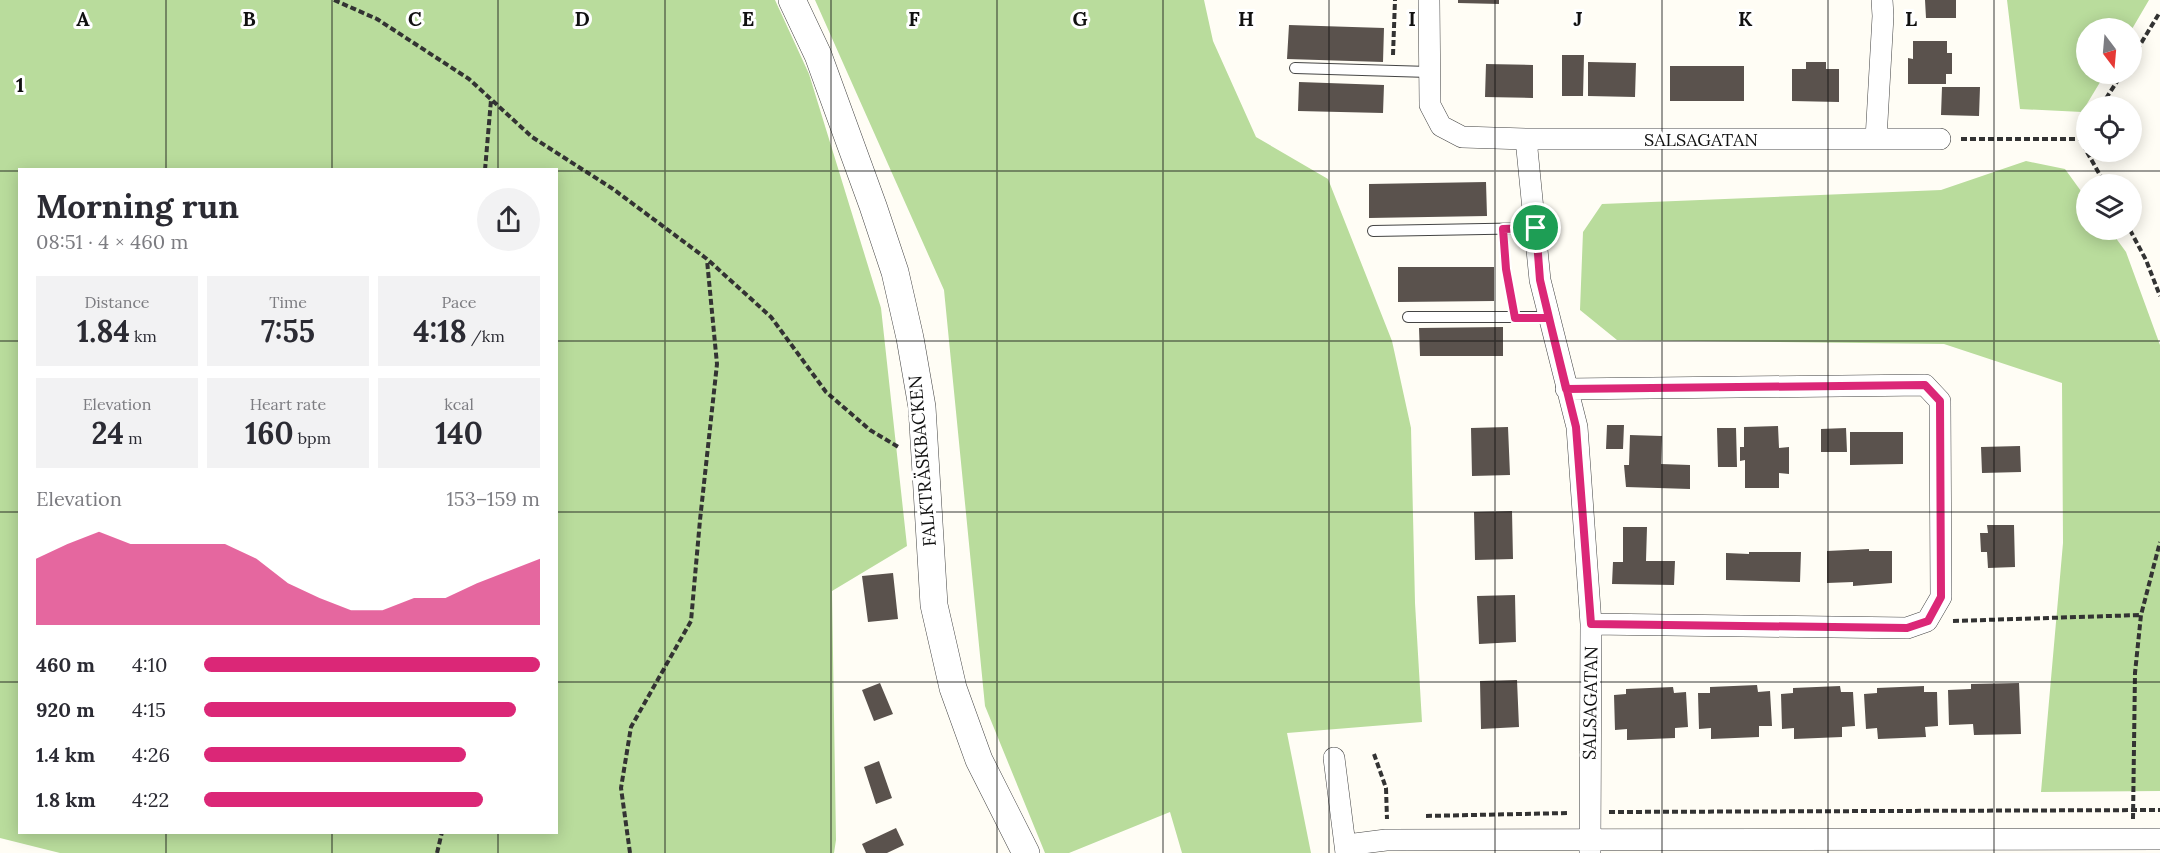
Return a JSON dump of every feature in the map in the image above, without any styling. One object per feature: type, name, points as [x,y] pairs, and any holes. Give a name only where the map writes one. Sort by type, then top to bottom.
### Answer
[{"type":"street","name":"FALKTRÄSKBACKEN","points":[[792,0],[818,55],[895,272],[922,407],[934,604],[953,688],[979,760],[1026,853]]},
{"type":"street","name":"SALSAGATAN","points":[[1429,0],[1430,105],[1441,126],[1462,136],[1526,139],[1940,140]]},
{"type":"street","points":[[1876,139],[1882,0]]},
{"type":"street","name":"SALSAGATAN","points":[[1526,139],[1540,280],[1576,427],[1591,624],[1590,846]]},
{"type":"street","points":[[1566,389],[1925,385],[1940,401],[1941,597],[1928,621],[1907,628],[1591,624]]},
{"type":"street","points":[[1334,758],[1346,849],[1386,840],[1590,846],[2160,840]]},
{"type":"lane","points":[[1295,68],[1429,72]]},
{"type":"lane","points":[[1373,231],[1536,228]]},
{"type":"lane","points":[[1408,317],[1549,318]]},
{"type":"path","points":[[334,0],[377,19],[468,79],[532,137],[613,189],[707,259],[771,317],[826,392],[870,430],[926,464]]},
{"type":"path","points":[[1392,70],[1395,0]]},
{"type":"path","points":[[2142,42],[2160,12]]},
{"type":"path","points":[[485,168],[491,99]]},
{"type":"path","points":[[1940,140],[2076,139]]},
{"type":"path","points":[[1503,229],[1506,269],[1515,318]]},
{"type":"path","points":[[2135,240],[2160,296]]},
{"type":"path","points":[[630,853],[621,788],[631,727],[691,621],[717,364],[707,259]]},
{"type":"path","points":[[2133,810],[2135,673],[2141,615],[2160,542]]},
{"type":"path","points":[[1928,621],[2141,615]]},
{"type":"path","points":[[1374,754],[1386,788],[1386,840]]},
{"type":"path","points":[[1422,816],[1589,812],[2160,810]]},
{"type":"path","points":[[1387,817],[1398,816]]},
{"type":"path","points":[[437,853],[442,834]]},
{"type":"green space","points":[[0,0],[775,0],[809,74],[881,308],[907,546],[832,591],[836,840],[834,853],[60,853],[0,838]]},
{"type":"green space","points":[[815,0],[1204,0],[1213,41],[1256,137],[1328,179],[1392,341],[1411,428],[1415,603],[1422,722],[1287,733],[1311,853],[1182,853],[1170,812],[1069,853],[1045,853],[985,706],[944,290]]},
{"type":"green space","points":[[2007,0],[2149,0],[2138,18],[2076,18],[2076,84],[2099,84],[2092,96],[2076,96],[2076,112],[2020,109]]},
{"type":"green space","points":[[2026,161],[2065,169],[2076,184],[2076,240],[2117,240],[2126,252],[2160,345],[2160,791],[2041,792],[2063,543],[2062,383],[1944,344],[1617,340],[1580,310],[1583,232],[1602,204],[1941,190]]},
{"type":"building","points":[[1458,0],[1499,0],[1499,4],[1458,3]]},
{"type":"building","points":[[1925,0],[1956,0],[1956,18],[1926,18]]},
{"type":"building","points":[[1289,25],[1384,28],[1383,62],[1287,59]]},
{"type":"building","points":[[1913,41],[1947,41],[1947,53],[1952,53],[1952,74],[1946,74],[1946,84],[1908,84],[1908,58],[1913,59]]},
{"type":"building","points":[[1562,55],[1584,55],[1583,96],[1562,96]]},
{"type":"building","points":[[1588,62],[1636,63],[1635,97],[1588,96]]},
{"type":"building","points":[[1806,62],[1826,62],[1826,69],[1839,69],[1839,102],[1792,101],[1792,69],[1806,69]]},
{"type":"building","points":[[1486,64],[1533,65],[1533,98],[1485,97]]},
{"type":"building","points":[[1670,66],[1744,66],[1744,101],[1670,101]]},
{"type":"building","points":[[1299,82],[1384,85],[1383,113],[1298,111]]},
{"type":"building","points":[[1942,87],[1980,87],[1979,116],[1941,115]]},
{"type":"building","points":[[1486,182],[1487,216],[1369,218],[1369,184]]},
{"type":"building","points":[[1398,267],[1494,267],[1494,301],[1398,302]]},
{"type":"building","points":[[1503,327],[1503,356],[1420,356],[1419,328]]},
{"type":"building","points":[[1607,425],[1624,425],[1623,449],[1606,449]]},
{"type":"building","points":[[1778,426],[1779,448],[1789,447],[1789,474],[1779,473],[1779,488],[1745,488],[1745,460],[1740,461],[1740,447],[1744,447],[1744,427]]},
{"type":"building","points":[[1508,427],[1510,475],[1472,476],[1471,428]]},
{"type":"building","points":[[1717,428],[1736,428],[1737,467],[1718,467]]},
{"type":"building","points":[[1846,428],[1847,452],[1821,452],[1821,429]]},
{"type":"building","points":[[1850,432],[1903,432],[1903,464],[1850,465]]},
{"type":"building","points":[[1630,435],[1662,436],[1661,464],[1690,465],[1690,489],[1626,487],[1624,465],[1629,465]]},
{"type":"building","points":[[2020,446],[2021,472],[1982,473],[1981,447]]},
{"type":"building","points":[[1512,511],[1513,559],[1475,560],[1474,512]]},
{"type":"building","points":[[1987,525],[2014,525],[2015,567],[1988,568],[1987,552],[1981,552],[1980,533],[1988,533]]},
{"type":"building","points":[[1623,527],[1647,527],[1646,561],[1675,561],[1674,585],[1612,584],[1613,562],[1623,562]]},
{"type":"building","points":[[1869,549],[1869,551],[1892,551],[1892,583],[1853,586],[1853,582],[1827,583],[1827,551]]},
{"type":"building","points":[[1749,552],[1801,552],[1800,582],[1726,580],[1726,553],[1749,554]]},
{"type":"building","points":[[893,573],[898,619],[868,622],[862,576]]},
{"type":"building","points":[[1515,595],[1516,642],[1479,644],[1477,596]]},
{"type":"building","points":[[1517,680],[1519,727],[1481,729],[1480,681]]},
{"type":"building","points":[[880,683],[893,714],[874,721],[862,690]]},
{"type":"building","points":[[2019,683],[2021,734],[1974,735],[1973,724],[1949,725],[1948,690],[1971,689],[1971,684]]},
{"type":"building","points":[[1757,685],[1758,692],[1770,691],[1772,726],[1759,726],[1759,737],[1711,739],[1711,728],[1699,729],[1698,693],[1710,693],[1710,687]]},
{"type":"building","points":[[1840,686],[1841,692],[1853,692],[1855,726],[1842,727],[1842,737],[1794,739],[1794,728],[1782,729],[1781,694],[1793,693],[1793,688]]},
{"type":"building","points":[[1924,686],[1924,692],[1937,692],[1938,726],[1925,727],[1926,737],[1878,739],[1877,728],[1866,729],[1864,694],[1877,693],[1877,688]]},
{"type":"building","points":[[1673,687],[1674,693],[1686,692],[1688,727],[1675,728],[1675,738],[1627,740],[1627,729],[1615,730],[1614,695],[1626,694],[1626,689]]},
{"type":"building","points":[[879,761],[892,798],[876,804],[864,767]]},
{"type":"building","points":[[896,828],[904,845],[887,853],[866,853],[862,844]]},
{"type":"route","points":[[1536,228],[1503,229],[1506,269],[1515,318],[1549,318],[1566,389],[1576,427],[1591,624],[1907,628],[1928,621],[1941,597],[1940,401],[1925,385],[1566,389],[1540,280],[1536,228]]}]
